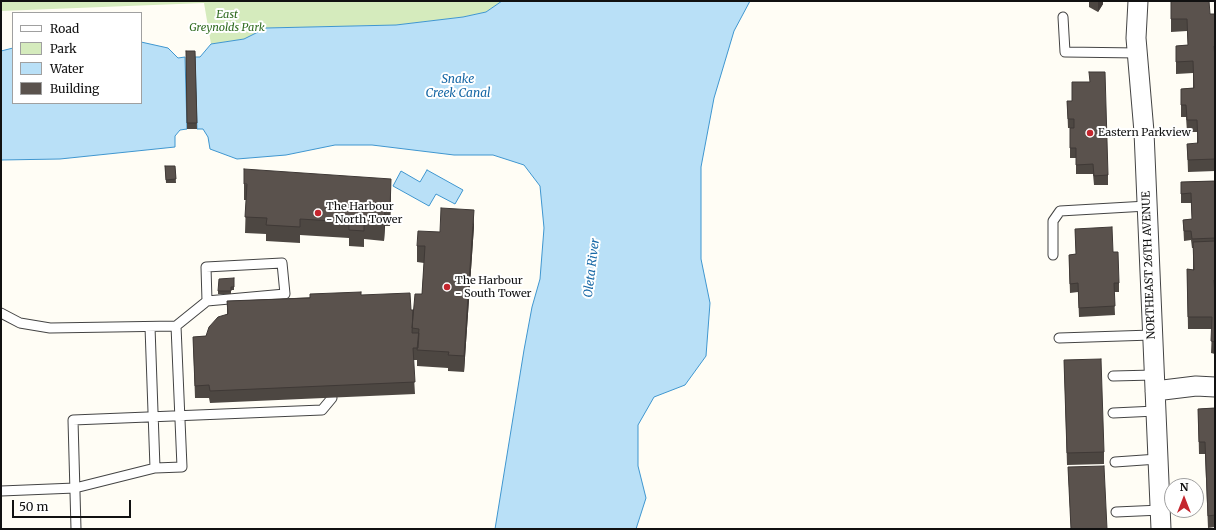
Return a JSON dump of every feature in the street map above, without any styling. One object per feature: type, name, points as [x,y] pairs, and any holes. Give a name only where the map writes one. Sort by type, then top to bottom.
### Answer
[{"type":"street","name":"NORTHEAST 26TH AVENUE","points":[[1138,1],[1138,53],[1144,132],[1154,383],[1162,529]]},
{"type":"street","points":[[1154,383],[1215,387]]},
{"type":"lane","points":[[1063,17],[1065,52],[1138,53]]},
{"type":"lane","points":[[1053,255],[1053,221],[1060,211],[1147,206]]},
{"type":"lane","points":[[1,313],[20,323],[50,328],[176,326],[207,301],[285,294],[282,263],[206,267],[207,301]]},
{"type":"lane","points":[[1,491],[75,488],[155,468],[182,466],[176,326]]},
{"type":"lane","points":[[150,327],[155,468]]},
{"type":"lane","points":[[1059,338],[1152,335]]},
{"type":"lane","points":[[1113,376],[1154,383]]},
{"type":"lane","points":[[76,529],[73,420],[322,410],[332,398]]},
{"type":"lane","points":[[1113,413],[1156,412]]},
{"type":"lane","points":[[1115,462],[1158,459]]},
{"type":"lane","points":[[1116,512],[1160,510]]},
{"type":"green space","name":"East Greynolds Park","points":[[1,1],[502,1],[486,12],[463,17],[396,25],[266,28],[244,39],[211,44],[204,3],[1,11]]},
{"type":"water","points":[[502,1],[750,1],[734,31],[714,98],[701,167],[701,259],[710,303],[706,356],[685,385],[654,397],[638,425],[638,466],[646,498],[636,529],[495,529],[524,350],[532,307],[540,279],[544,228],[540,186],[524,165],[493,155],[454,155],[372,145],[335,145],[286,155],[237,159],[210,149],[208,137],[203,129],[197,129],[195,57],[200,57],[211,44],[244,39],[266,28],[396,25],[463,17],[486,12]]},
{"type":"water","points":[[142,42],[168,48],[178,58],[185,57],[187,129],[180,130],[175,136],[175,147],[60,159],[1,160],[1,51],[12,48],[12,104],[142,104]]},
{"type":"water","points":[[427,170],[463,190],[455,204],[436,194],[429,206],[393,186],[401,171],[420,182]]},
{"type":"building","points":[[1171,1],[1209,1],[1210,14],[1215,14],[1215,159],[1188,160],[1187,144],[1198,143],[1197,120],[1187,120],[1186,105],[1181,105],[1181,89],[1194,88],[1193,61],[1176,62],[1176,46],[1188,45],[1187,19],[1171,19]]},
{"type":"building","points":[[186,51],[195,51],[197,123],[187,123]]},
{"type":"building","name":"Eastern Parkview","points":[[1089,72],[1105,72],[1108,175],[1094,176],[1093,164],[1076,165],[1076,148],[1070,148],[1070,128],[1074,128],[1074,119],[1068,119],[1067,101],[1072,101],[1072,82],[1090,82]]},
{"type":"building","points":[[165,166],[175,166],[176,179],[166,180]]},
{"type":"building","name":"The Harbour - North Tower","points":[[244,169],[391,179],[390,210],[385,210],[384,224],[364,223],[364,231],[349,230],[349,222],[300,219],[300,227],[266,225],[267,218],[245,217],[247,184],[244,184]]},
{"type":"building","points":[[1215,181],[1215,238],[1192,239],[1191,231],[1184,231],[1183,220],[1192,219],[1191,193],[1181,194],[1181,182]]},
{"type":"building","name":"The Harbour - South Tower","points":[[441,208],[474,210],[464,356],[448,355],[449,352],[417,350],[419,329],[412,328],[415,294],[422,294],[425,246],[417,246],[418,231],[440,232]]},
{"type":"building","points":[[1112,227],[1113,252],[1118,252],[1119,283],[1114,283],[1115,306],[1079,308],[1078,283],[1070,284],[1069,255],[1076,254],[1075,229]]},
{"type":"building","points":[[1215,241],[1215,342],[1211,341],[1212,317],[1188,317],[1187,269],[1194,270],[1193,242]]},
{"type":"building","points":[[234,278],[234,287],[231,287],[231,291],[218,291],[219,279]]},
{"type":"building","points":[[361,292],[361,295],[410,293],[411,310],[413,310],[412,333],[419,333],[418,348],[413,348],[415,382],[210,391],[209,385],[195,386],[193,337],[206,336],[209,327],[218,317],[228,314],[227,301],[310,298],[310,294]]},
{"type":"building","points":[[1101,359],[1104,452],[1067,453],[1064,360]]},
{"type":"building","points":[[1215,408],[1215,515],[1208,516],[1205,442],[1199,442],[1198,409]]},
{"type":"building","points":[[1104,466],[1107,529],[1071,529],[1068,467]]},
{"type":"place","name":"Eastern Parkview","points":[[1090,133]]},
{"type":"place","name":"The Harbour - North Tower","points":[[318,213]]},
{"type":"place","name":"The Harbour - South Tower","points":[[447,287]]},
{"type":"water label","name":"Snake Creek Canal","points":[[458,87]]},
{"type":"water label","name":"Oleta River","points":[[592,268]]}]
